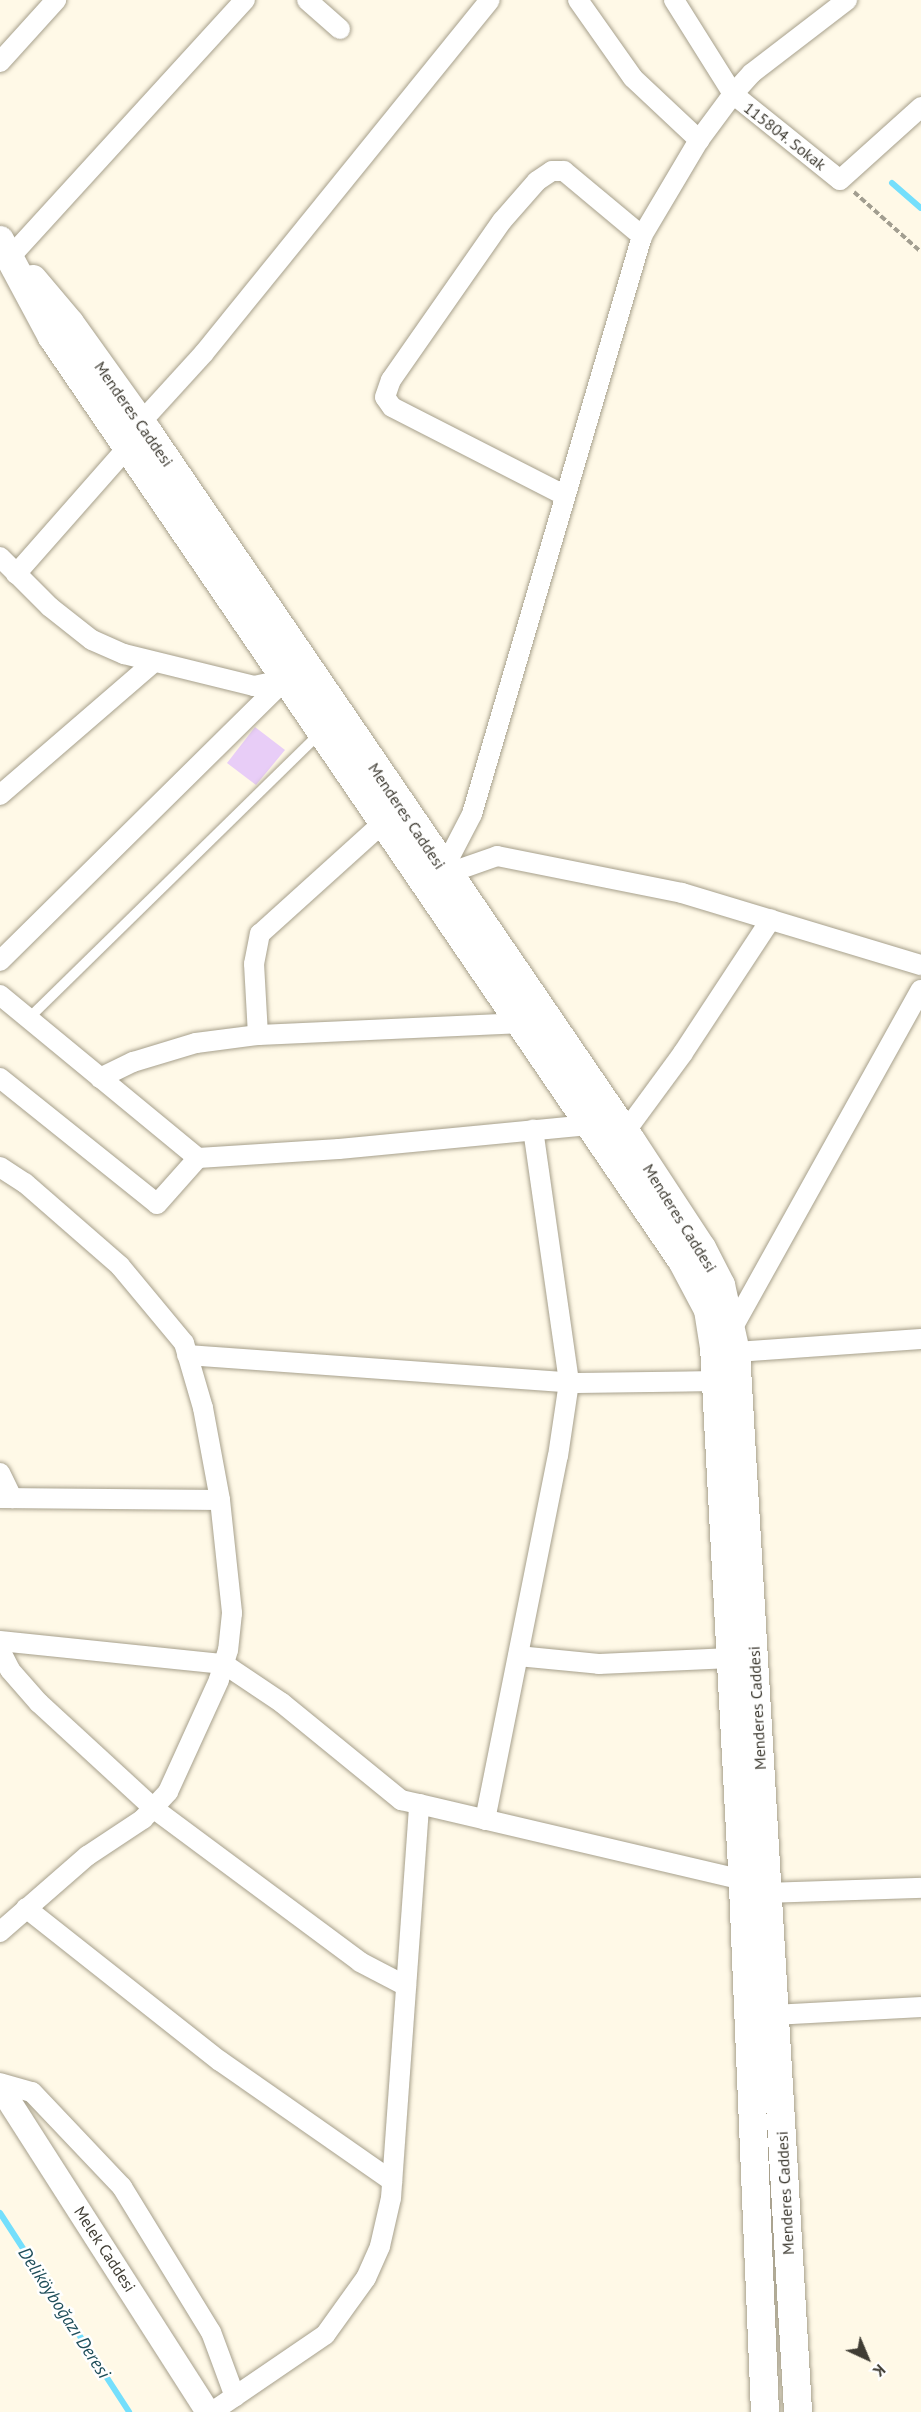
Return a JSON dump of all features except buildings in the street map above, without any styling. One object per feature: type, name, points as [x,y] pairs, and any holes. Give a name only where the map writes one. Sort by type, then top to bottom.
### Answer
[{"type":"main road","name":"Menderes Caddesi","points":[[5,248],[70,323],[135,435],[286,679],[699,1291],[712,1329],[731,1658],[755,1887],[774,2015],[798,2412]]},
{"type":"main road","name":"Menderes Caddesi","points":[[135,435],[625,1132],[706,1255],[721,1285],[734,1341],[755,1887],[765,2412]]},
{"type":"street","points":[[0,62],[56,0]]},
{"type":"street","points":[[5,248],[245,0]]},
{"type":"street","points":[[307,0],[340,29]]},
{"type":"street","points":[[16,574],[212,343],[490,0]]},
{"type":"street","points":[[578,0],[633,78],[699,140]]},
{"type":"street","name":"115804. Sokak","points":[[674,0],[733,94],[840,180]]},
{"type":"street","points":[[444,872],[472,814],[642,236],[699,140],[733,94],[752,73],[847,0]]},
{"type":"street","points":[[840,180],[921,107]]},
{"type":"street","points":[[564,495],[392,407],[385,397],[391,380],[502,221],[537,181],[552,171],[564,171],[642,236]]},
{"type":"street","points":[[0,557],[16,574],[92,640],[153,663],[254,686],[286,679]]},
{"type":"street","points":[[0,795],[153,663]]},
{"type":"street","points":[[0,960],[286,679]]},
{"type":"street","points":[[258,1035],[254,964],[260,934],[383,823]]},
{"type":"street","points":[[444,872],[497,856],[682,893],[921,965]]},
{"type":"street","points":[[625,1132],[683,1053],[771,919]]},
{"type":"street","points":[[921,990],[734,1341],[921,1339]]},
{"type":"street","points":[[0,995],[27,1020],[198,1158]]},
{"type":"street","points":[[100,1078],[133,1062],[196,1043],[258,1035],[519,1023]]},
{"type":"street","points":[[0,1078],[156,1204],[198,1158],[589,1125]]},
{"type":"street","points":[[485,1821],[558,1456],[568,1382],[533,1130]]},
{"type":"street","points":[[0,1167],[26,1183],[120,1266],[183,1343],[203,1408],[220,1500],[232,1613],[224,1664],[168,1792],[153,1808],[26,1908],[0,1932]]},
{"type":"street","points":[[187,1354],[568,1382],[716,1381]]},
{"type":"street","points":[[0,1473],[6,1498],[220,1500]]},
{"type":"street","points":[[0,1641],[224,1664],[282,1703],[401,1800],[755,1887],[921,1888]]},
{"type":"street","points":[[0,1650],[10,1670],[39,1703],[153,1808],[360,1962],[406,1986]]},
{"type":"street","points":[[518,1656],[599,1664],[731,1658]]},
{"type":"street","points":[[212,2412],[325,2335],[366,2278],[380,2246],[392,2181],[419,1804]]},
{"type":"street","points":[[26,1908],[220,2061],[392,2181]]},
{"type":"street","points":[[774,2015],[921,2007]]},
{"type":"street","points":[[0,2085],[32,2092],[122,2187],[211,2332],[235,2397]]},
{"type":"street","name":"Melek Caddesi","points":[[0,2085],[208,2412]]},
{"type":"lane","points":[[27,1020],[321,732]]},
{"type":"path","points":[[840,180],[921,252]]},
{"type":"waterway","points":[[892,183],[921,208]]},
{"type":"waterway","name":"Deliköyboğazı Deresi","points":[[0,2213],[129,2412]]}]
